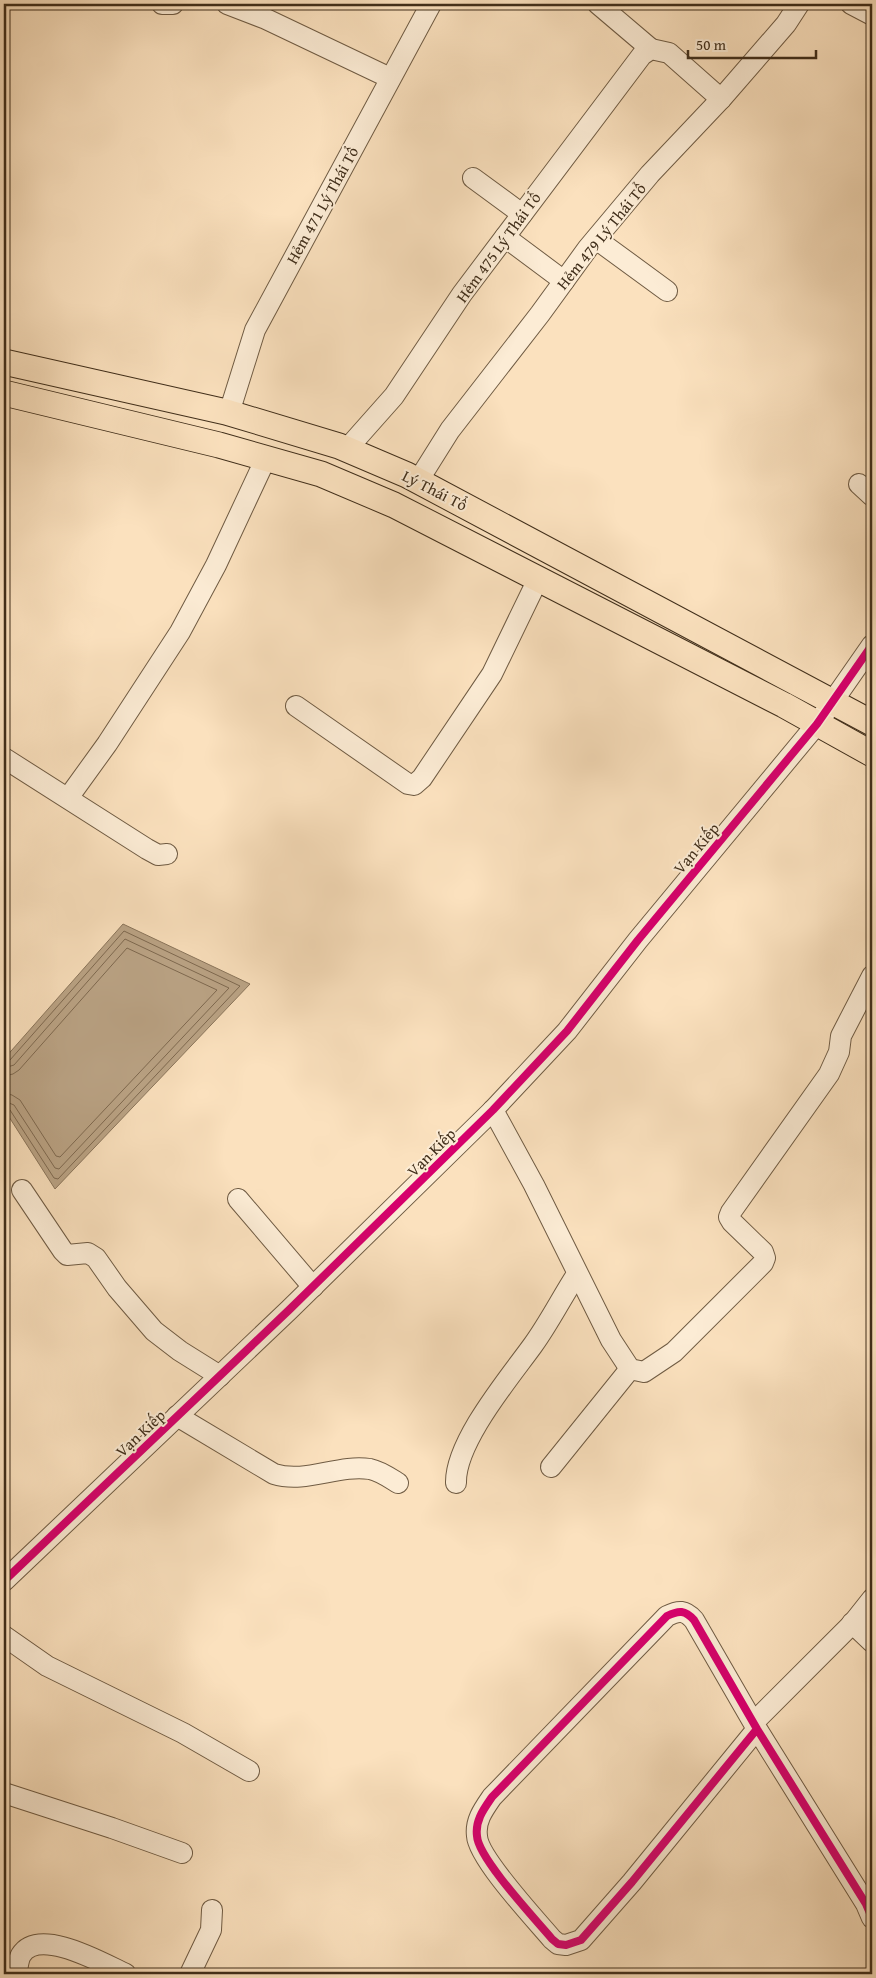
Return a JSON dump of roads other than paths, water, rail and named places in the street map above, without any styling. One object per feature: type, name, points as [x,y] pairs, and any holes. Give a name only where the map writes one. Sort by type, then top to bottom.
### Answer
[{"type":"main road","name":"Lý Thái Tổ","points":[[4,362],[229,413],[347,449],[418,481],[872,723]]},
{"type":"main road","name":"Lý Thái Tổ","points":[[4,393],[266,458],[321,474],[394,505],[872,754]]},
{"type":"street","points":[[162,4],[173,4]]},
{"type":"street","points":[[227,4],[266,19],[390,78]]},
{"type":"street","name":"Hẻm 471 Lý Thái Tổ","points":[[229,413],[255,330],[431,4]]},
{"type":"street","points":[[598,4],[652,48],[669,53],[721,99]]},
{"type":"street","name":"Hẻm 479 Lý Thái Tổ","points":[[418,481],[450,430],[596,239],[650,174],[721,99],[786,24],[799,4]]},
{"type":"street","points":[[851,4],[872,15]]},
{"type":"street","name":"Hẻm 475 Lý Thái Tổ","points":[[347,449],[394,396],[462,294],[632,65],[652,48]]},
{"type":"street","points":[[473,178],[522,214]]},
{"type":"street","points":[[505,237],[564,281]]},
{"type":"street","points":[[596,239],[667,291]]},
{"type":"street","points":[[68,798],[107,744],[180,632],[216,565],[266,458]]},
{"type":"street","points":[[296,706],[414,785],[422,778],[483,690],[538,579]]},
{"type":"street","name":"Vạn Kiếp","points":[[4,1581],[313,1287],[493,1110],[567,1031],[638,940],[817,724],[872,645]]},
{"type":"street","points":[[4,758],[147,849],[158,855],[167,854]]},
{"type":"street","points":[[493,1110],[534,1185],[611,1340],[630,1369],[644,1372],[674,1352],[765,1258],[763,1252],[732,1222],[731,1212],[828,1074],[839,1052],[841,1036],[872,976]]},
{"type":"street","points":[[22,1190],[67,1255],[88,1253],[96,1258],[150,1327],[180,1351],[220,1376]]},
{"type":"street","points":[[238,1199],[313,1287]]},
{"type":"street","points":[[456,1483],[456,1472],[461,1458],[482,1416],[499,1389],[540,1334],[577,1274]]},
{"type":"street","points":[[551,1467],[630,1369]]},
{"type":"street","points":[[177,1416],[262,1467],[283,1477],[359,1468],[373,1470],[398,1483]]},
{"type":"street","points":[[872,1599],[852,1623],[755,1726],[632,1882],[581,1940],[574,1944],[558,1944],[552,1939],[497,1873],[477,1842],[477,1822],[492,1797],[667,1616],[674,1612],[687,1613],[694,1620],[755,1726],[866,1904],[872,1918]]},
{"type":"street","points":[[852,1623],[872,1642]]},
{"type":"street","points":[[4,1636],[47,1666],[182,1733],[249,1771]]},
{"type":"street","points":[[4,1793],[182,1853]]},
{"type":"street","points":[[190,1974],[211,1930],[212,1910]]},
{"type":"street","points":[[16,1974],[20,1957],[26,1950],[35,1945],[46,1944],[59,1945],[126,1974]]},
{"type":"water","points":[[123,924],[250,984],[55,1189],[4,1109],[4,1059]]}]
